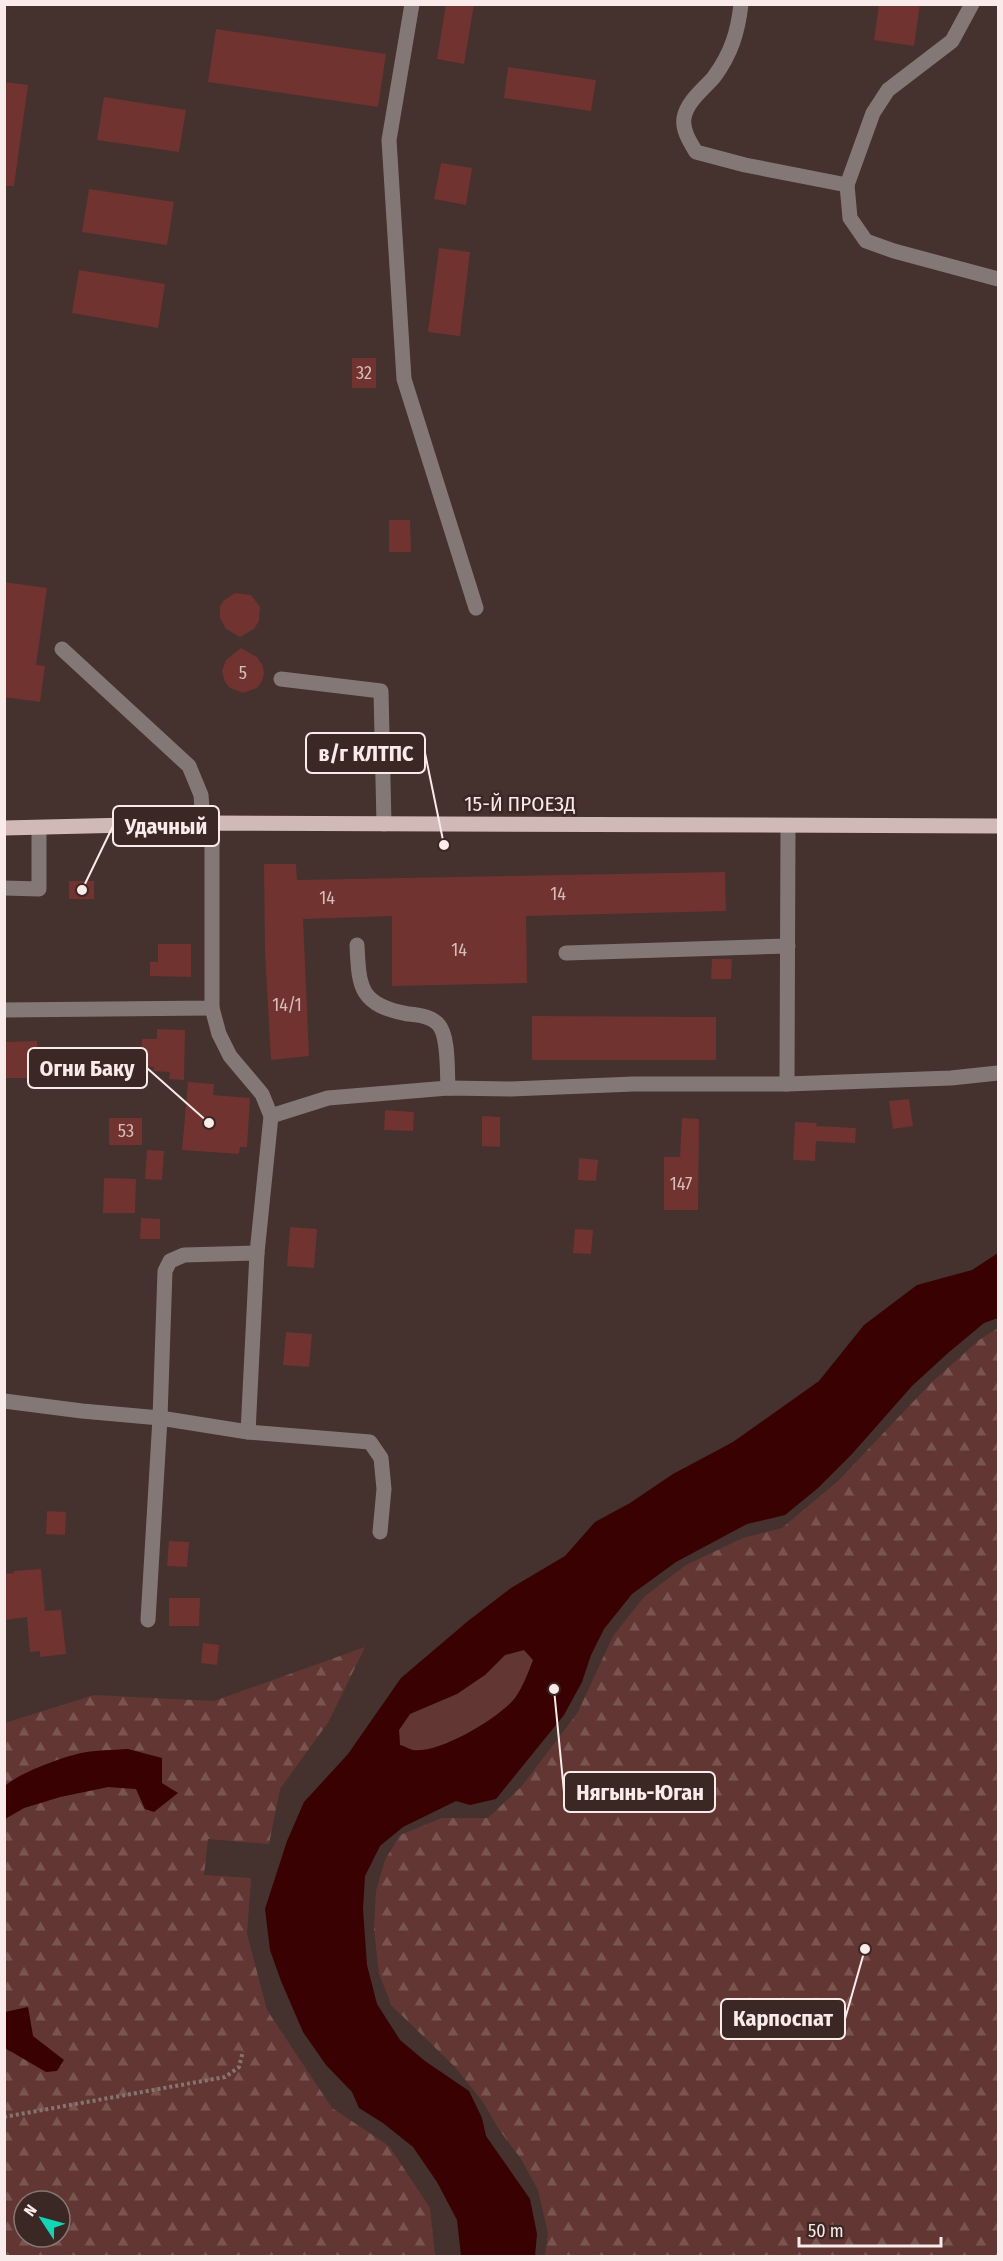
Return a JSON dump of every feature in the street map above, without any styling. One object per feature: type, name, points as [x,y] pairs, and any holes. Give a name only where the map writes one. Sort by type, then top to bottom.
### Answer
[{"type":"main road","name":"15-Й ПРОЕЗД","points":[[4,828],[207,823],[999,826]]},
{"type":"lane","points":[[412,4],[389,140],[404,379],[476,608]]},
{"type":"lane","points":[[741,4],[738,30],[730,52],[713,78],[696,96],[684,117],[687,136],[696,152],[745,165],[847,185]]},
{"type":"lane","points":[[972,4],[952,41],[888,90],[873,113],[847,185],[850,218],[866,241],[894,251],[999,279]]},
{"type":"lane","points":[[62,649],[189,766],[201,795],[207,823],[212,1008],[219,1034],[230,1056],[262,1094],[271,1116],[257,1253],[248,1432]]},
{"type":"lane","points":[[281,679],[381,691],[384,824]]},
{"type":"lane","points":[[788,826],[788,1084]]},
{"type":"lane","points":[[4,888],[39,889],[39,828]]},
{"type":"lane","points":[[357,945],[361,988],[370,999],[405,1013],[423,1016],[439,1024],[445,1040],[448,1088]]},
{"type":"lane","points":[[566,953],[788,946]]},
{"type":"lane","points":[[4,1010],[212,1008]]},
{"type":"lane","points":[[271,1116],[328,1098],[448,1088],[512,1089],[634,1084],[788,1084],[951,1078],[999,1073]]},
{"type":"lane","points":[[148,1620],[160,1418],[165,1272],[170,1261],[184,1255],[257,1253]]},
{"type":"lane","points":[[4,1401],[160,1418],[248,1432],[370,1442],[381,1458],[384,1489],[380,1532]]},
{"type":"path","points":[[4,2117],[225,2077],[239,2067],[243,2051]]},
{"type":"green space","points":[[998,1328],[998,2256],[545,2256],[548,2233],[538,2190],[521,2159],[498,2128],[483,2102],[455,2067],[392,2006],[379,1974],[374,1928],[376,1891],[385,1860],[400,1835],[442,1818],[488,1818],[522,1786],[578,1712],[613,1636],[644,1597],[686,1565],[743,1538],[782,1528],[838,1481],[931,1383],[979,1340]]},
{"type":"green space","points":[[365,1647],[329,1721],[280,1789],[269,1844],[208,1839],[204,1875],[251,1878],[247,1934],[267,2010],[332,2108],[389,2146],[430,2208],[435,2256],[5,2256],[4,2048],[9,2052],[33,2036],[28,2007],[5,2012],[5,1819],[24,1808],[60,1797],[108,1787],[136,1789],[145,1809],[170,1790],[162,1783],[81,1753],[46,1765],[5,1786],[5,1723],[94,1695],[214,1701]]},
{"type":"green space","points":[[524,1650],[533,1660],[528,1675],[515,1698],[496,1715],[468,1733],[438,1746],[413,1750],[400,1745],[399,1730],[410,1714],[485,1675],[505,1655]]},
{"type":"shaded area","points":[[998,1253],[998,1318],[984,1323],[912,1386],[852,1454],[818,1488],[785,1515],[747,1524],[676,1562],[632,1594],[604,1629],[591,1655],[582,1682],[564,1715],[496,1799],[470,1805],[456,1801],[403,1827],[380,1846],[365,1876],[363,1909],[367,1965],[377,2004],[400,2040],[425,2061],[469,2091],[482,2118],[486,2136],[530,2199],[537,2234],[535,2256],[461,2256],[457,2220],[437,2182],[413,2147],[383,2123],[359,2108],[352,2092],[326,2065],[303,2032],[270,1950],[265,1909],[287,1841],[304,1802],[348,1754],[401,1678],[468,1621],[511,1588],[565,1556],[595,1522],[630,1503],[673,1474],[733,1442],[819,1381],[864,1325],[917,1285],[972,1270]],"holes":[[[524,1650],[533,1660],[515,1698],[483,1724],[452,1741],[424,1750],[413,1750],[400,1745],[399,1730],[410,1714],[457,1694],[485,1675],[505,1655]]]},
{"type":"shaded area","points":[[128,1749],[162,1758],[162,1783],[178,1793],[154,1812],[145,1809],[136,1789],[108,1787],[60,1797],[24,1808],[5,1819],[5,1786],[12,1781],[52,1762],[81,1753]]},
{"type":"shaded area","points":[[28,2007],[33,2036],[64,2060],[57,2071],[46,2072],[5,2048],[5,2012]]},
{"type":"building","points":[[446,4],[474,4],[464,64],[437,59]]},
{"type":"building","points":[[879,4],[920,4],[914,46],[874,40]]},
{"type":"building","points":[[216,29],[386,54],[378,107],[208,82]]},
{"type":"building","points":[[508,67],[596,80],[591,111],[504,98]]},
{"type":"building","points":[[4,82],[28,85],[14,186],[4,186]]},
{"type":"building","points":[[104,97],[186,110],[179,152],[97,140]]},
{"type":"building","points":[[441,163],[472,168],[466,205],[434,199]]},
{"type":"building","points":[[89,189],[174,202],[167,245],[82,232]]},
{"type":"building","points":[[439,248],[470,252],[460,336],[428,332]]},
{"type":"building","points":[[79,270],[165,284],[158,328],[72,313]]},
{"type":"building","points":[[352,358],[376,358],[376,388],[352,388]]},
{"type":"building","points":[[389,520],[410,520],[411,552],[389,552]]},
{"type":"building","points":[[4,582],[47,588],[36,665],[45,666],[40,702],[4,697]]},
{"type":"building","points":[[235,593],[251,595],[260,607],[259,621],[254,629],[240,637],[226,629],[220,618],[220,606],[223,601]]},
{"type":"building","points":[[241,648],[257,657],[263,666],[264,674],[257,688],[243,693],[230,688],[225,682],[222,671],[226,660]]},
{"type":"building","points":[[264,864],[296,864],[297,880],[725,872],[726,911],[526,916],[527,983],[392,986],[392,916],[303,919],[309,1056],[271,1060],[265,953]]},
{"type":"building","points":[[69,881],[94,881],[94,899],[69,899]]},
{"type":"building","points":[[158,944],[191,944],[191,977],[150,976],[150,962],[158,962]]},
{"type":"building","points":[[712,959],[732,959],[731,979],[711,979]]},
{"type":"building","points":[[532,1016],[716,1017],[716,1060],[532,1060]]},
{"type":"building","points":[[157,1029],[185,1030],[184,1080],[169,1079],[170,1072],[153,1071],[154,1067],[141,1066],[142,1039],[157,1039]]},
{"type":"building","points":[[37,1041],[37,1078],[4,1078],[4,1042]]},
{"type":"building","points":[[188,1082],[214,1084],[213,1095],[250,1098],[247,1147],[240,1147],[239,1154],[182,1150]]},
{"type":"building","points":[[909,1099],[913,1126],[893,1129],[889,1101]]},
{"type":"building","points":[[385,1110],[414,1112],[413,1131],[384,1130]]},
{"type":"building","points":[[482,1116],[500,1117],[500,1147],[482,1146]]},
{"type":"building","points":[[109,1118],[142,1118],[142,1145],[109,1145]]},
{"type":"building","points":[[682,1118],[699,1119],[698,1210],[664,1210],[664,1157],[680,1157]]},
{"type":"building","points":[[795,1122],[817,1123],[816,1126],[856,1128],[855,1143],[816,1141],[815,1161],[793,1160]]},
{"type":"building","points":[[147,1150],[164,1151],[162,1180],[145,1179]]},
{"type":"building","points":[[579,1158],[598,1160],[596,1181],[578,1180]]},
{"type":"building","points":[[104,1178],[136,1179],[135,1213],[103,1213]]},
{"type":"building","points":[[141,1218],[160,1219],[160,1239],[140,1239]]},
{"type":"building","points":[[290,1227],[317,1229],[314,1268],[287,1266]]},
{"type":"building","points":[[575,1229],[593,1230],[591,1254],[573,1253]]},
{"type":"building","points":[[286,1332],[312,1334],[309,1367],[283,1365]]},
{"type":"building","points":[[47,1511],[66,1512],[65,1535],[46,1534]]},
{"type":"building","points":[[169,1541],[189,1542],[187,1567],[167,1566]]},
{"type":"building","points":[[41,1569],[45,1611],[61,1610],[66,1654],[40,1657],[40,1651],[30,1652],[27,1617],[4,1620],[4,1574]]},
{"type":"building","points":[[169,1598],[200,1598],[199,1626],[169,1626]]},
{"type":"building","points":[[203,1643],[219,1645],[217,1665],[201,1663]]},
{"type":"place","name":"в/г КЛТПС","points":[[444,845]]},
{"type":"place","name":"Удачный","points":[[82,890]]},
{"type":"place","name":"Огни Баку","points":[[209,1123]]},
{"type":"place","name":"Нягынь-Юган","points":[[554,1689]]},
{"type":"place","name":"Карпоспат","points":[[865,1949]]}]
